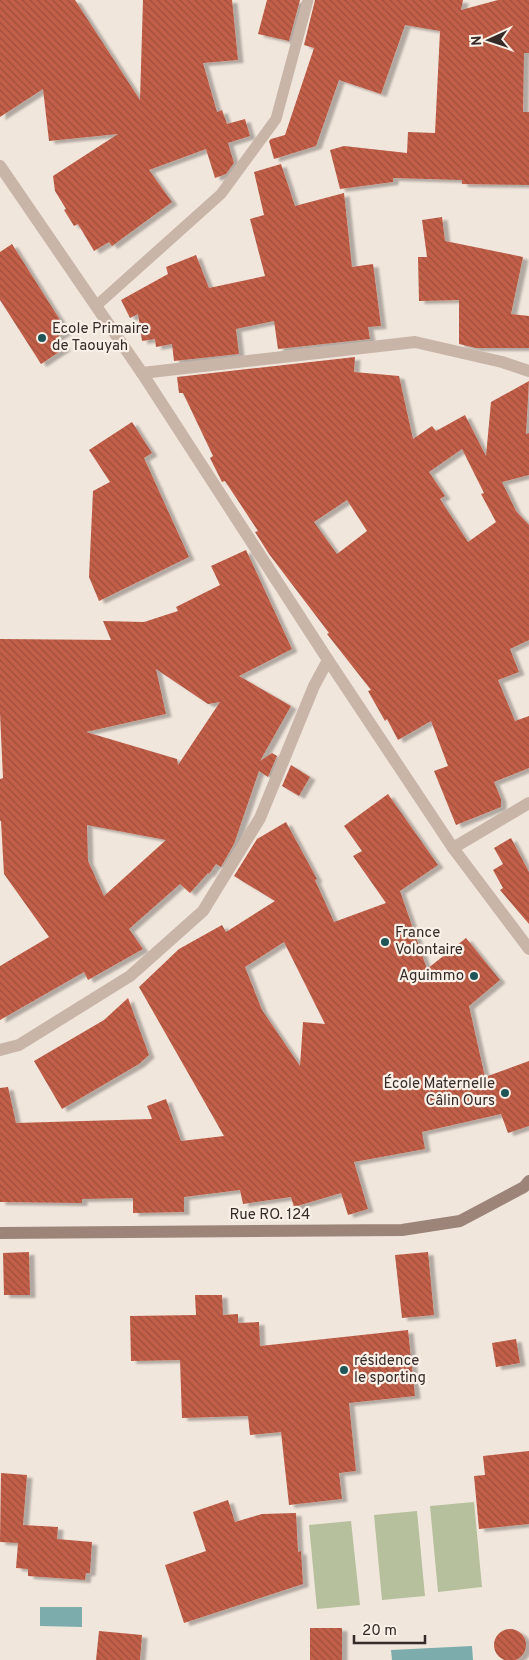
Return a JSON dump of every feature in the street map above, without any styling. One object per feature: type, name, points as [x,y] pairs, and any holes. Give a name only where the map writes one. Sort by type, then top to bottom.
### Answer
[{"type":"street","points":[[0,166],[142,373],[328,660],[453,848],[529,950]]},
{"type":"street","points":[[142,373],[414,342],[502,362],[529,371]]},
{"type":"street","points":[[0,1050],[19,1045],[130,976],[203,911],[260,818],[314,686],[328,660]]},
{"type":"street","points":[[453,848],[529,803]]},
{"type":"street","name":"Rue RO. 124","points":[[0,1233],[402,1230],[460,1221],[524,1187],[529,1181]]},
{"type":"lane","points":[[96,306],[220,194],[276,119],[308,0]]},
{"type":"green space","points":[[474,1502],[482,1587],[438,1592],[430,1506]]},
{"type":"green space","points":[[417,1511],[425,1596],[382,1600],[374,1515]]},
{"type":"green space","points":[[351,1521],[360,1605],[317,1609],[309,1525]]},
{"type":"water","points":[[40,1607],[82,1607],[82,1627],[40,1626]]},
{"type":"water","points":[[472,1646],[473,1660],[392,1660],[391,1650]]},
{"type":"building","points":[[0,0],[75,0],[140,100],[143,0],[232,0],[238,60],[203,63],[217,112],[222,110],[227,124],[245,119],[250,136],[228,143],[234,163],[226,174],[215,178],[206,149],[149,170],[172,202],[112,246],[109,242],[94,251],[78,224],[74,226],[64,210],[66,209],[55,191],[53,176],[118,134],[49,141],[43,89],[0,117]]},
{"type":"building","points":[[267,0],[300,0],[289,41],[258,34]]},
{"type":"building","points":[[315,0],[463,0],[461,10],[498,0],[529,0],[529,53],[524,53],[523,112],[529,112],[529,185],[462,184],[462,180],[393,178],[393,182],[340,189],[330,150],[344,146],[407,153],[408,132],[435,133],[440,31],[405,25],[381,94],[339,80],[316,146],[274,159],[269,141],[285,135],[314,48],[304,45]]},
{"type":"building","points":[[281,164],[295,206],[344,193],[352,267],[373,264],[381,326],[368,327],[370,339],[278,349],[274,321],[236,329],[239,354],[174,361],[172,344],[156,347],[155,339],[142,341],[138,314],[130,318],[121,300],[168,274],[166,267],[196,255],[209,288],[265,276],[250,219],[264,215],[254,172]]},
{"type":"building","points":[[442,217],[445,241],[523,257],[511,314],[529,316],[529,348],[476,348],[459,344],[459,300],[419,301],[418,257],[427,257],[422,220]]},
{"type":"building","points":[[12,244],[67,331],[58,337],[65,348],[41,364],[0,300],[0,252]]},
{"type":"building","points":[[355,357],[354,372],[399,376],[413,439],[432,426],[436,431],[465,415],[486,456],[491,402],[529,381],[526,434],[529,433],[529,475],[502,482],[516,511],[529,525],[529,640],[510,649],[519,672],[498,680],[515,721],[529,716],[529,768],[494,782],[501,799],[501,807],[456,825],[434,771],[448,766],[431,721],[398,740],[387,719],[385,721],[368,691],[371,690],[327,634],[329,633],[269,554],[255,532],[258,531],[225,481],[222,482],[210,458],[213,456],[183,393],[179,393],[177,377]],"holes":[[[462,449],[484,493],[481,494],[496,522],[468,542],[440,499],[445,496],[429,472]],[[347,500],[367,531],[337,554],[314,522]]]},
{"type":"building","points":[[132,422],[152,453],[144,458],[189,557],[99,601],[89,577],[93,491],[110,482],[89,450]]},
{"type":"building","points":[[246,550],[292,649],[239,676],[291,706],[260,761],[272,753],[277,756],[268,777],[259,771],[234,844],[221,867],[216,864],[190,893],[180,884],[129,929],[143,949],[88,980],[84,972],[0,1020],[0,966],[49,937],[4,874],[0,821],[0,779],[3,778],[0,713],[0,639],[111,640],[103,621],[144,622],[178,611],[176,607],[220,585],[211,566]],"holes":[[[156,669],[208,704],[220,702],[178,765],[177,759],[86,732],[166,714]],[[87,825],[166,840],[104,896],[88,861]]]},
{"type":"building","points":[[291,765],[310,777],[299,796],[282,786]]},
{"type":"building","points":[[388,794],[438,865],[400,891],[427,969],[466,938],[500,980],[469,1006],[485,1077],[529,1061],[529,1126],[508,1133],[501,1114],[422,1132],[425,1149],[354,1162],[368,1209],[348,1215],[341,1193],[294,1207],[291,1197],[243,1204],[240,1190],[184,1197],[184,1212],[133,1213],[133,1198],[82,1199],[82,1203],[0,1202],[0,1088],[8,1087],[16,1123],[152,1119],[147,1106],[166,1099],[181,1141],[224,1136],[139,987],[179,949],[222,925],[226,932],[275,901],[234,876],[257,839],[286,822],[317,879],[315,880],[334,922],[386,903],[353,856],[362,851],[344,826]],"holes":[[[284,942],[325,1024],[303,1022],[300,1066],[262,1010],[245,967]]]},
{"type":"building","points":[[511,838],[529,872],[529,924],[500,890],[503,888],[493,870],[503,864],[494,848]]},
{"type":"building","points":[[128,998],[149,1055],[139,1064],[62,1109],[34,1061],[104,1020]]},
{"type":"building","points":[[29,1252],[30,1295],[4,1295],[3,1253]]},
{"type":"building","points":[[428,1252],[434,1315],[402,1318],[395,1255]]},
{"type":"building","points":[[195,1295],[222,1295],[223,1315],[238,1314],[238,1323],[259,1322],[260,1346],[408,1330],[415,1396],[349,1403],[356,1471],[339,1473],[342,1499],[289,1505],[281,1432],[250,1435],[248,1416],[182,1418],[180,1360],[131,1361],[130,1316],[196,1315]]},
{"type":"building","points":[[516,1339],[520,1363],[496,1367],[492,1343]]},
{"type":"building","points":[[529,1451],[529,1524],[479,1529],[474,1476],[485,1475],[483,1456]]},
{"type":"building","points":[[1,1473],[27,1475],[23,1525],[58,1527],[57,1539],[92,1542],[90,1573],[86,1573],[85,1580],[28,1576],[28,1569],[16,1568],[18,1543],[0,1542]]},
{"type":"building","points":[[228,1500],[235,1522],[262,1514],[296,1513],[298,1552],[301,1551],[303,1584],[184,1623],[165,1565],[206,1551],[193,1512]]},
{"type":"building","points":[[310,1628],[342,1628],[342,1660],[310,1660]]},
{"type":"building","points":[[510,1629],[516,1630],[521,1634],[525,1639],[525,1651],[521,1656],[516,1660],[510,1661],[504,1660],[499,1656],[495,1651],[494,1645],[495,1639],[499,1634],[504,1630]]},
{"type":"building","points":[[99,1631],[142,1635],[140,1660],[96,1660]]},
{"type":"place","name":"Ecole Primaire de Taouyah","points":[[42,338]]},
{"type":"place","name":"France Volontaire","points":[[385,942]]},
{"type":"place","name":"Aguimmo","points":[[474,976]]},
{"type":"place","name":"École Maternelle Câlin Ours","points":[[505,1093]]},
{"type":"place","name":"résidence le sporting","points":[[344,1370]]}]
